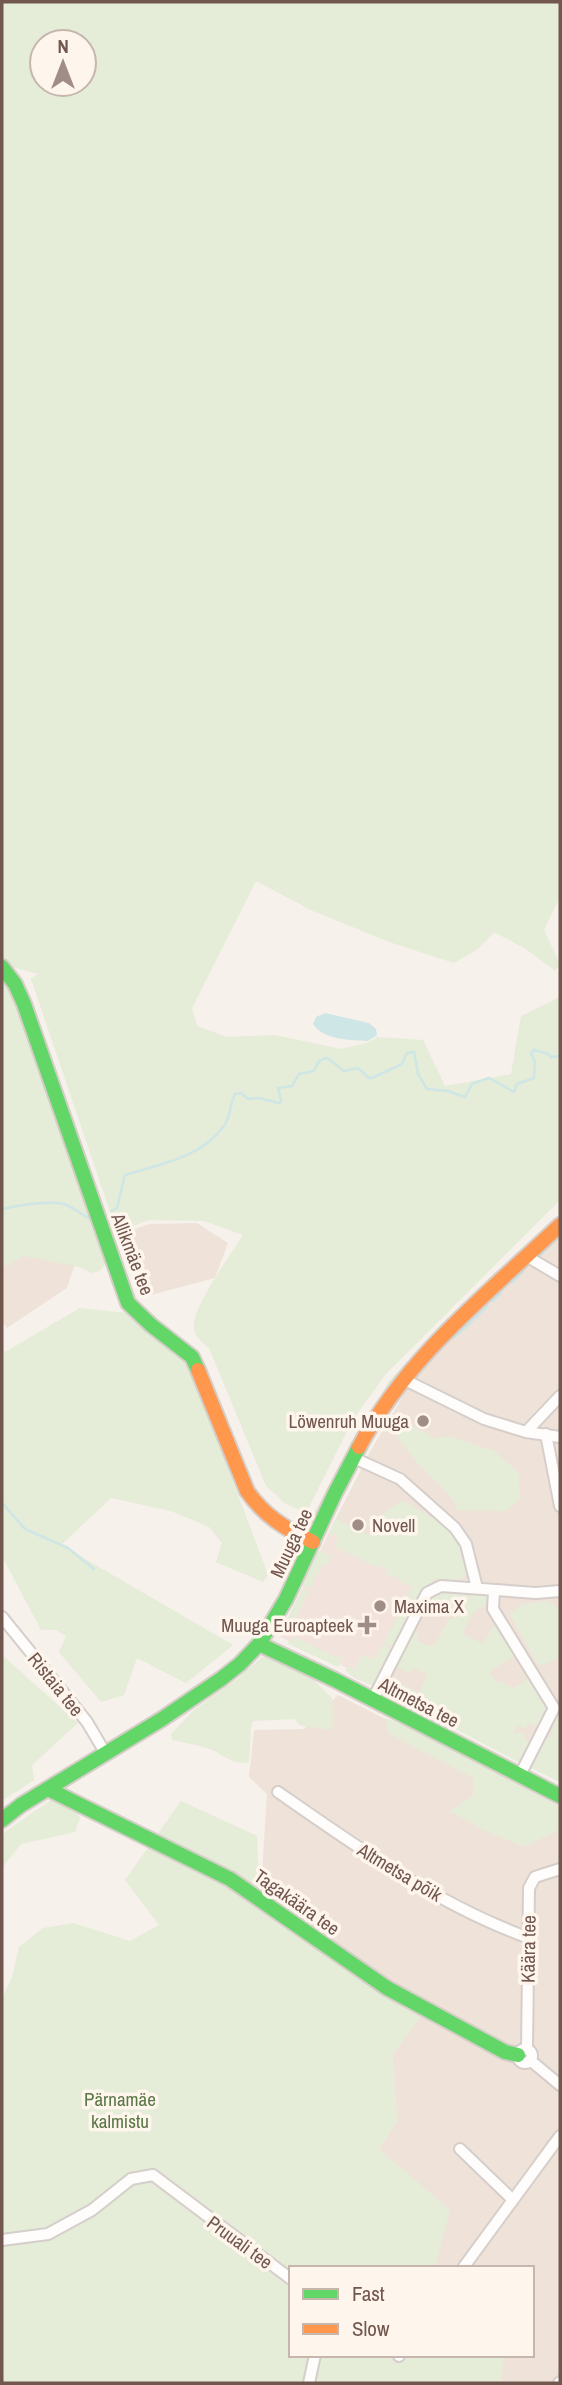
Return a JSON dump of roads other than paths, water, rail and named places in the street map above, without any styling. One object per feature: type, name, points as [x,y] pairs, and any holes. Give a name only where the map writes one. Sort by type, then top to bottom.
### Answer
[{"type":"street","name":"Allikmäe tee","points":[[2,967],[15,984],[24,1004],[128,1303],[192,1357],[247,1491],[256,1506],[281,1526],[313,1542]]},
{"type":"street","name":"Muuga tee","points":[[2,1820],[221,1679],[259,1644],[286,1599],[374,1419],[430,1348],[560,1225]]},
{"type":"street","points":[[528,1256],[560,1276]]},
{"type":"street","points":[[403,1379],[484,1419],[526,1432],[560,1437]]},
{"type":"street","points":[[526,1432],[560,1396]]},
{"type":"street","points":[[546,1434],[560,1506]]},
{"type":"street","points":[[354,1458],[400,1479],[455,1528],[466,1544],[477,1588]]},
{"type":"street","points":[[373,1699],[428,1593],[442,1587],[536,1593],[560,1591]]},
{"type":"street","points":[[494,1591],[493,1609],[557,1707],[520,1775]]},
{"type":"street","name":"Ristaia tee","points":[[2,1617],[87,1722],[106,1754]]},
{"type":"street","name":"Altmetsa tee","points":[[259,1644],[373,1699],[560,1796]]},
{"type":"street","name":"Tagakäära tee","points":[[48,1788],[230,1879],[387,1988],[505,2052],[525,2055]]},
{"type":"street","name":"Altmetsa põik","points":[[278,1792],[366,1853],[420,1885],[511,1932],[529,1938]]},
{"type":"street","name":"Käära tee","points":[[525,2055],[531,1882],[544,1873],[560,1869]]},
{"type":"street","points":[[525,2055],[560,2085]]},
{"type":"street","points":[[464,2266],[560,2136]]},
{"type":"street","points":[[460,2149],[513,2200]]},
{"type":"street","name":"Pruuali tee","points":[[2,2240],[48,2234],[92,2210],[131,2179],[153,2175],[289,2278]]},
{"type":"street","points":[[309,2383],[315,2357]]},
{"type":"water","points":[[325,1013],[369,1023],[376,1029],[377,1035],[368,1041],[330,1036],[313,1024],[316,1017]]},
{"type":"waterway","points":[[111,1211],[117,1208],[125,1175],[192,1153],[215,1137],[226,1123],[235,1094],[241,1093],[248,1099],[259,1098],[279,1103],[281,1101],[278,1088],[292,1086],[299,1074],[314,1071],[324,1059],[327,1058],[344,1071],[358,1068],[372,1078],[402,1064],[407,1053],[414,1052],[418,1074],[427,1089],[448,1091],[465,1097],[472,1084],[489,1078],[514,1092],[517,1084],[534,1078],[535,1062],[531,1053],[534,1050],[551,1057],[560,1056]]},
{"type":"waterway","points":[[2,1209],[57,1203],[67,1205],[89,1218]]},
{"type":"waterway","points":[[537,1258],[560,1236]]},
{"type":"waterway","points":[[512,1283],[523,1272]]},
{"type":"waterway","points":[[493,1301],[501,1293]]},
{"type":"waterway","points":[[455,1337],[488,1306]]},
{"type":"waterway","points":[[2,1503],[25,1529],[68,1548],[94,1569]]},
{"type":"place","name":"Löwenruh Muuga","points":[[423,1421]]},
{"type":"place","name":"Novell","points":[[358,1525]]},
{"type":"place","name":"Maxima X","points":[[380,1606]]},
{"type":"place","name":"Muuga Euroapteek","points":[[367,1625]]},
{"type":"park label","name":"Pärnamäe kalmistu","points":[[120,2110]]}]
